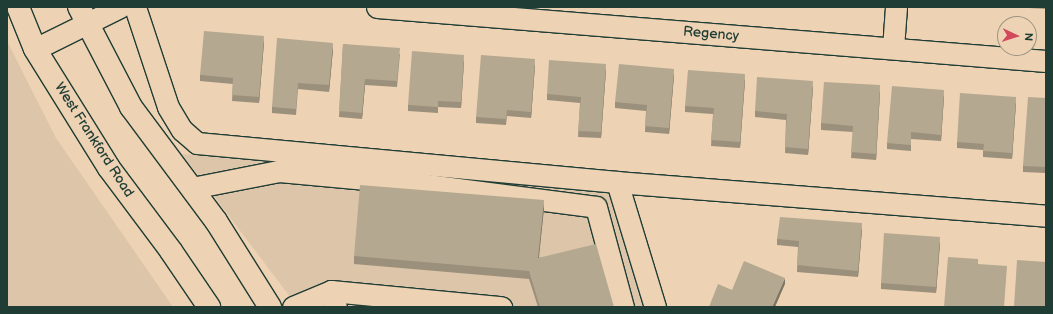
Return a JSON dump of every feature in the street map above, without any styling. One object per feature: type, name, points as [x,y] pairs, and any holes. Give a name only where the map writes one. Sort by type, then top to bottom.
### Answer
[{"type":"main road","name":"West Frankford Road","points":[[18,7],[35,49],[109,168],[171,251],[209,307]]},
{"type":"main road","points":[[83,16],[131,108],[216,221],[270,307]]},
{"type":"street","points":[[35,49],[83,16],[120,7]]},
{"type":"street","points":[[135,7],[168,107],[182,130],[197,142],[617,182],[1046,216]]},
{"type":"street","name":"Regency","points":[[377,7],[1046,61]]},
{"type":"street","points":[[893,48],[896,7]]},
{"type":"street","points":[[192,188],[279,170],[420,184],[596,207],[623,307]]},
{"type":"street","points":[[617,182],[655,307]]},
{"type":"street","points":[[293,307],[334,299],[501,307]]},
{"type":"shaded area","points":[[7,41],[56,138],[173,307],[7,307]]},
{"type":"shaded area","points":[[182,154],[609,189],[645,307],[294,307],[288,294]]},
{"type":"building","points":[[204,31],[264,36],[259,97],[232,95],[233,78],[200,75]]},
{"type":"building","points":[[277,38],[333,43],[329,85],[298,83],[296,109],[272,107]]},
{"type":"building","points":[[343,44],[400,48],[397,81],[365,79],[362,113],[339,111]]},
{"type":"building","points":[[412,51],[464,55],[461,102],[438,101],[438,107],[408,105]]},
{"type":"building","points":[[481,55],[535,59],[531,112],[507,110],[506,119],[476,117]]},
{"type":"building","points":[[549,60],[606,64],[601,132],[578,131],[581,97],[547,94]]},
{"type":"building","points":[[619,64],[674,69],[669,128],[645,126],[647,105],[615,102]]},
{"type":"building","points":[[688,70],[745,74],[740,142],[711,140],[714,108],[685,106]]},
{"type":"building","points":[[757,77],[813,81],[808,149],[785,147],[787,114],[755,111]]},
{"type":"building","points":[[824,82],[880,85],[876,154],[851,152],[853,126],[821,123]]},
{"type":"building","points":[[892,86],[944,90],[941,135],[911,132],[911,145],[887,143]]},
{"type":"building","points":[[960,93],[1016,97],[1012,153],[983,151],[984,144],[957,142]]},
{"type":"building","points":[[1028,97],[1046,98],[1046,167],[1023,166]]},
{"type":"building","points":[[360,185],[544,200],[538,258],[596,244],[614,307],[540,307],[529,271],[354,256]]},
{"type":"building","points":[[780,217],[862,223],[858,271],[797,265],[799,241],[777,239]]},
{"type":"building","points":[[884,233],[940,237],[936,287],[881,283]]},
{"type":"building","points":[[948,257],[978,259],[978,264],[1007,266],[1004,307],[944,307]]},
{"type":"building","points":[[1017,260],[1046,262],[1046,307],[1014,307]]},
{"type":"building","points":[[744,261],[785,278],[772,307],[709,307],[718,284],[732,290]]}]
